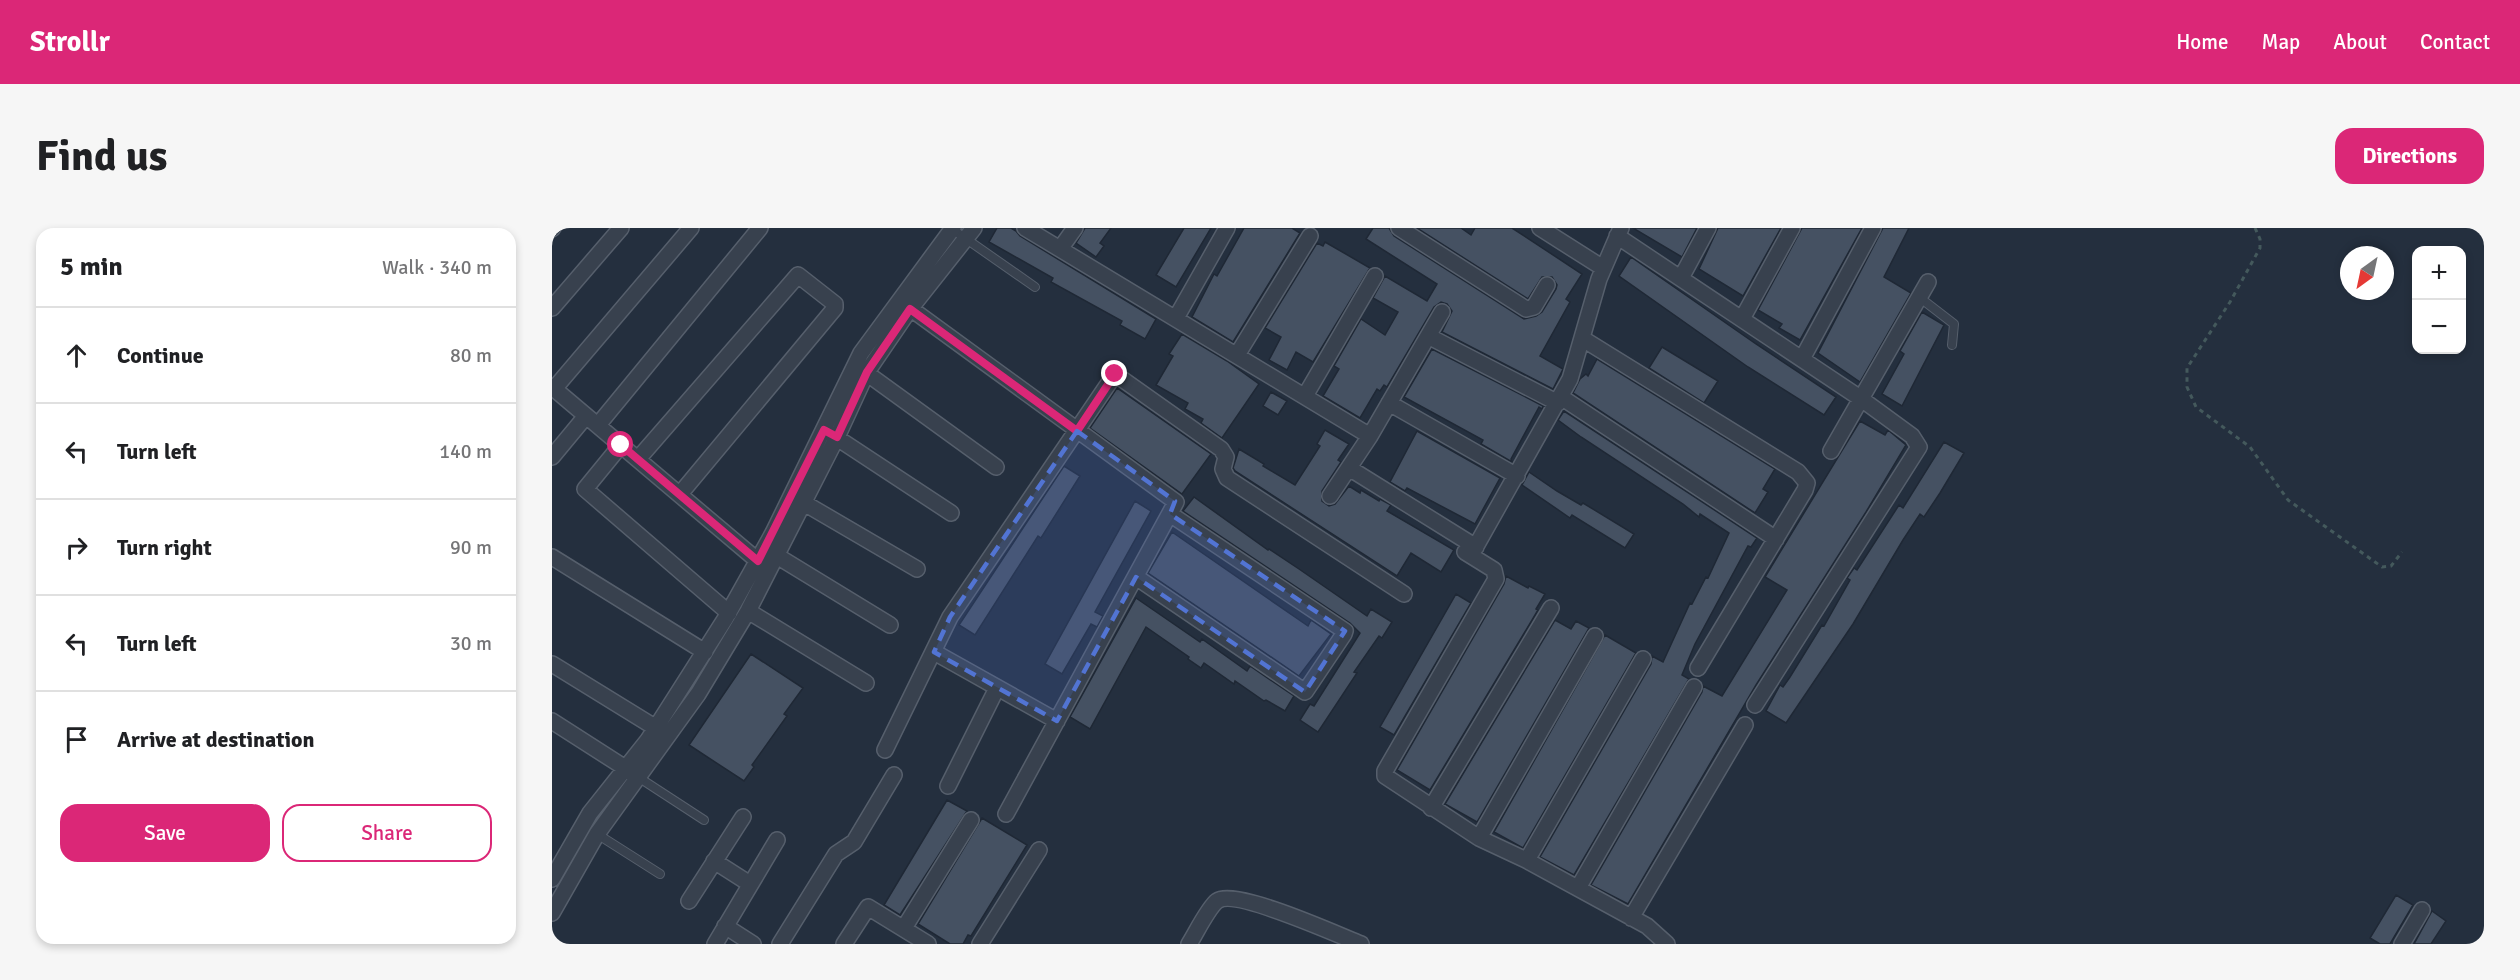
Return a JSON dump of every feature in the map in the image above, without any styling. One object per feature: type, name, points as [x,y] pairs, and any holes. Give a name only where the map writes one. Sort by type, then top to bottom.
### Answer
[{"type":"street","points":[[552,308],[621,228]]},
{"type":"street","points":[[691,228],[553,388],[758,561]]},
{"type":"street","points":[[552,457],[592,421],[760,228]]},
{"type":"street","points":[[1025,228],[1370,436]]},
{"type":"street","points":[[1060,249],[1075,228]]},
{"type":"street","points":[[1176,318],[1227,228]]},
{"type":"street","points":[[1399,228],[1526,309],[1534,307],[1547,285]]},
{"type":"street","points":[[1540,228],[1603,268]]},
{"type":"street","points":[[1681,278],[1708,228]]},
{"type":"street","points":[[1742,319],[1792,228]]},
{"type":"street","points":[[1802,358],[1873,228]]},
{"type":"street","points":[[552,879],[590,813],[631,772],[698,694],[747,611],[804,503],[831,433],[860,368],[952,229]]},
{"type":"street","points":[[1471,551],[1517,476],[1575,366],[1603,268],[1619,232],[1681,278],[1860,398],[1912,436],[1919,447],[1755,705]]},
{"type":"street","points":[[904,304],[970,233]]},
{"type":"street","points":[[1237,355],[1310,236]]},
{"type":"street","points":[[638,459],[798,275],[835,304],[835,308],[680,494]]},
{"type":"street","points":[[1305,396],[1375,276]]},
{"type":"street","points":[[1831,450],[1928,282]]},
{"type":"street","points":[[904,304],[1175,501],[1006,814]]},
{"type":"street","points":[[1330,496],[1370,436],[1442,312]]},
{"type":"street","points":[[1428,336],[1559,400],[1776,539]]},
{"type":"street","points":[[1583,339],[1805,478],[1807,483],[1805,490],[1698,668]]},
{"type":"street","points":[[860,368],[996,467]]},
{"type":"street","points":[[885,750],[950,617],[1112,376],[1119,375],[1221,449],[1226,457],[1223,469],[1227,478],[1404,594]]},
{"type":"street","points":[[1389,403],[1517,476]]},
{"type":"street","points":[[831,433],[951,513]]},
{"type":"street","points":[[552,913],[656,728],[729,613],[831,433]]},
{"type":"street","points":[[621,445],[585,489],[729,613]]},
{"type":"street","points":[[1349,468],[1471,551],[1494,570],[1496,579],[1385,771],[1385,776],[1479,838],[1527,860],[1647,926],[1667,944]]},
{"type":"street","points":[[804,503],[917,569]]},
{"type":"street","points":[[1136,577],[1305,692],[1344,634],[1345,631],[1170,514]]},
{"type":"street","points":[[777,556],[890,625]]},
{"type":"street","points":[[552,557],[705,652]]},
{"type":"street","points":[[1431,808],[1551,608]]},
{"type":"street","points":[[747,611],[866,683]]},
{"type":"street","points":[[1479,838],[1595,636]]},
{"type":"street","points":[[934,652],[1057,721]]},
{"type":"street","points":[[1527,860],[1643,659]]},
{"type":"street","points":[[552,664],[656,728]]},
{"type":"street","points":[[684,685],[698,694]]},
{"type":"street","points":[[1578,888],[1695,687]]},
{"type":"street","points":[[948,786],[997,688]]},
{"type":"street","points":[[552,721],[631,772]]},
{"type":"street","points":[[1631,918],[1745,726]]},
{"type":"street","points":[[780,944],[836,854],[854,842],[894,775]]},
{"type":"street","points":[[689,901],[742,817]]},
{"type":"street","points":[[904,928],[971,820]]},
{"type":"street","points":[[715,944],[777,840]]},
{"type":"street","points":[[980,944],[1039,850]]},
{"type":"street","points":[[714,861],[750,884]]},
{"type":"street","points":[[1196,942],[1216,902],[1223,898],[1239,899],[1260,905],[1361,944]]},
{"type":"street","points":[[844,944],[868,906],[928,944]]},
{"type":"street","points":[[2402,944],[2422,910]]},
{"type":"street","points":[[725,927],[753,944]]},
{"type":"lane","points":[[952,229],[970,233],[1035,287]]},
{"type":"lane","points":[[1919,297],[1954,324],[1952,345]]},
{"type":"lane","points":[[631,772],[704,820]]},
{"type":"lane","points":[[597,834],[660,874]]},
{"type":"path","points":[[2255,228],[2260,248],[2230,302],[2187,368],[2185,375],[2190,398],[2201,411],[2250,447],[2288,500],[2382,567],[2391,566],[2402,552]]},
{"type":"highlighted area","points":[[1077,431],[1175,501],[1170,514],[1345,631],[1305,692],[1136,577],[1057,721],[934,652],[950,617]]},
{"type":"building","points":[[997,228],[1011,228],[1020,236],[1156,319],[1145,339],[1120,325],[1122,321],[1051,282],[1053,278],[989,242]]},
{"type":"building","points":[[1085,228],[1111,228],[1100,243],[1104,246],[1096,257],[1076,243]]},
{"type":"building","points":[[1184,228],[1211,228],[1176,287],[1156,275]]},
{"type":"building","points":[[1244,228],[1292,228],[1300,233],[1233,342],[1192,317],[1214,274],[1217,276]]},
{"type":"building","points":[[1373,228],[1389,228],[1394,236],[1524,319],[1542,312],[1556,289],[1557,285],[1552,277],[1542,277],[1528,299],[1417,228],[1461,228],[1471,235],[1475,228],[1512,228],[1582,274],[1566,299],[1570,302],[1540,356],[1563,369],[1553,389],[1442,332],[1452,311],[1447,304],[1441,302],[1434,307],[1387,387],[1384,385],[1380,391],[1377,389],[1360,418],[1323,396],[1339,369],[1334,366],[1361,319],[1385,335],[1398,312],[1373,298],[1385,276],[1427,301],[1437,284],[1366,239]]},
{"type":"building","points":[[1633,228],[1697,228],[1682,257]]},
{"type":"building","points":[[1718,228],[1781,228],[1743,296],[1699,269]]},
{"type":"building","points":[[1802,228],[1862,228],[1800,340],[1779,328],[1782,324],[1758,310]]},
{"type":"building","points":[[1883,228],[1909,228],[1884,277],[1911,293],[1860,382],[1818,353]]},
{"type":"building","points":[[1325,242],[1370,268],[1313,362],[1296,352],[1287,370],[1269,360],[1281,337],[1265,328],[1317,243],[1323,246]]},
{"type":"building","points":[[1631,257],[1836,397],[1824,415],[1748,367],[1619,276]]},
{"type":"building","points":[[1922,312],[1944,325],[1902,406],[1882,394],[1904,354],[1900,351]]},
{"type":"building","points":[[1182,334],[1227,361],[1259,384],[1222,438],[1201,423],[1203,419],[1185,409],[1188,403],[1156,385],[1173,356],[1169,354]]},
{"type":"building","points":[[1662,347],[1718,381],[1704,403],[1649,368]]},
{"type":"building","points":[[1432,349],[1543,406],[1542,409],[1539,407],[1511,459],[1512,462],[1481,444],[1483,440],[1404,397]]},
{"type":"building","points":[[1597,359],[1775,469],[1763,489],[1768,492],[1755,513],[1573,393],[1580,379],[1586,374],[1588,376]]},
{"type":"building","points":[[1117,388],[1211,454],[1182,494],[1090,428]]},
{"type":"building","points":[[1271,392],[1287,401],[1278,415],[1263,406]]},
{"type":"building","points":[[1564,411],[1757,538],[1751,547],[1748,546],[1695,644],[1682,675],[1689,679],[1574,875],[1540,857],[1651,664],[1652,656],[1663,662],[1690,603],[1692,604],[1706,577],[1708,578],[1729,533],[1700,514],[1699,517],[1558,420]]},
{"type":"building","points":[[1860,421],[1885,435],[1888,430],[1906,445],[1756,685],[1628,904],[1591,885],[1702,692],[1703,686],[1722,696],[1787,590],[1765,577]]},
{"type":"building","points":[[1325,430],[1349,444],[1338,460],[1341,462],[1322,491],[1322,501],[1329,506],[1335,504],[1349,486],[1360,493],[1361,490],[1391,505],[1387,511],[1454,550],[1441,572],[1411,553],[1397,576],[1233,468],[1239,449],[1295,485],[1320,446],[1317,444]]},
{"type":"building","points":[[1417,431],[1500,478],[1475,524],[1407,488],[1405,491],[1390,482]]},
{"type":"building","points":[[1944,442],[1964,453],[1940,493],[1924,517],[1920,514],[1853,624],[1786,723],[1766,711],[1780,685],[1783,687],[1822,625],[1824,626],[1850,580],[1847,578],[1854,568],[1857,570],[1899,505],[1903,508]]},
{"type":"building","points":[[1064,466],[1080,476],[1041,538],[1038,536],[975,635],[959,625]]},
{"type":"building","points":[[1529,472],[1557,491],[1581,505],[1583,503],[1634,534],[1625,548],[1572,515],[1570,518],[1522,485]]},
{"type":"building","points":[[1194,497],[1367,616],[1371,609],[1392,622],[1382,638],[1379,636],[1354,672],[1357,673],[1318,732],[1300,720],[1310,704],[1314,706],[1360,633],[1350,623],[1183,511]]},
{"type":"building","points":[[1135,501],[1151,511],[1095,612],[1103,616],[1097,627],[1091,624],[1062,674],[1045,664]]},
{"type":"building","points":[[1172,532],[1308,626],[1311,620],[1331,634],[1299,676],[1148,573]]},
{"type":"building","points":[[1506,576],[1545,594],[1536,609],[1538,610],[1430,790],[1397,770],[1504,584]]},
{"type":"building","points":[[1456,594],[1471,603],[1394,735],[1380,727]]},
{"type":"building","points":[[1136,598],[1200,642],[1202,639],[1247,671],[1250,666],[1294,696],[1285,711],[1264,701],[1235,681],[1234,684],[1204,663],[1201,668],[1146,627],[1090,729],[1070,717]]},
{"type":"building","points":[[1555,620],[1571,629],[1576,621],[1589,628],[1477,822],[1445,804]]},
{"type":"building","points":[[1605,635],[1636,653],[1523,848],[1494,832]]},
{"type":"building","points":[[751,654],[803,688],[784,714],[787,716],[752,765],[754,767],[744,781],[689,745]]},
{"type":"building","points":[[947,800],[967,811],[900,915],[884,905]]},
{"type":"building","points":[[982,818],[1027,845],[971,936],[968,935],[963,944],[950,944],[918,924]]},
{"type":"building","points":[[2396,895],[2413,905],[2390,944],[2380,944],[2370,938]]},
{"type":"building","points":[[2432,911],[2446,921],[2431,944],[2414,944]]},
{"type":"route","points":[[621,445],[715,522],[758,561],[824,430],[837,437],[867,372],[910,309],[1077,431],[1115,374]]}]
